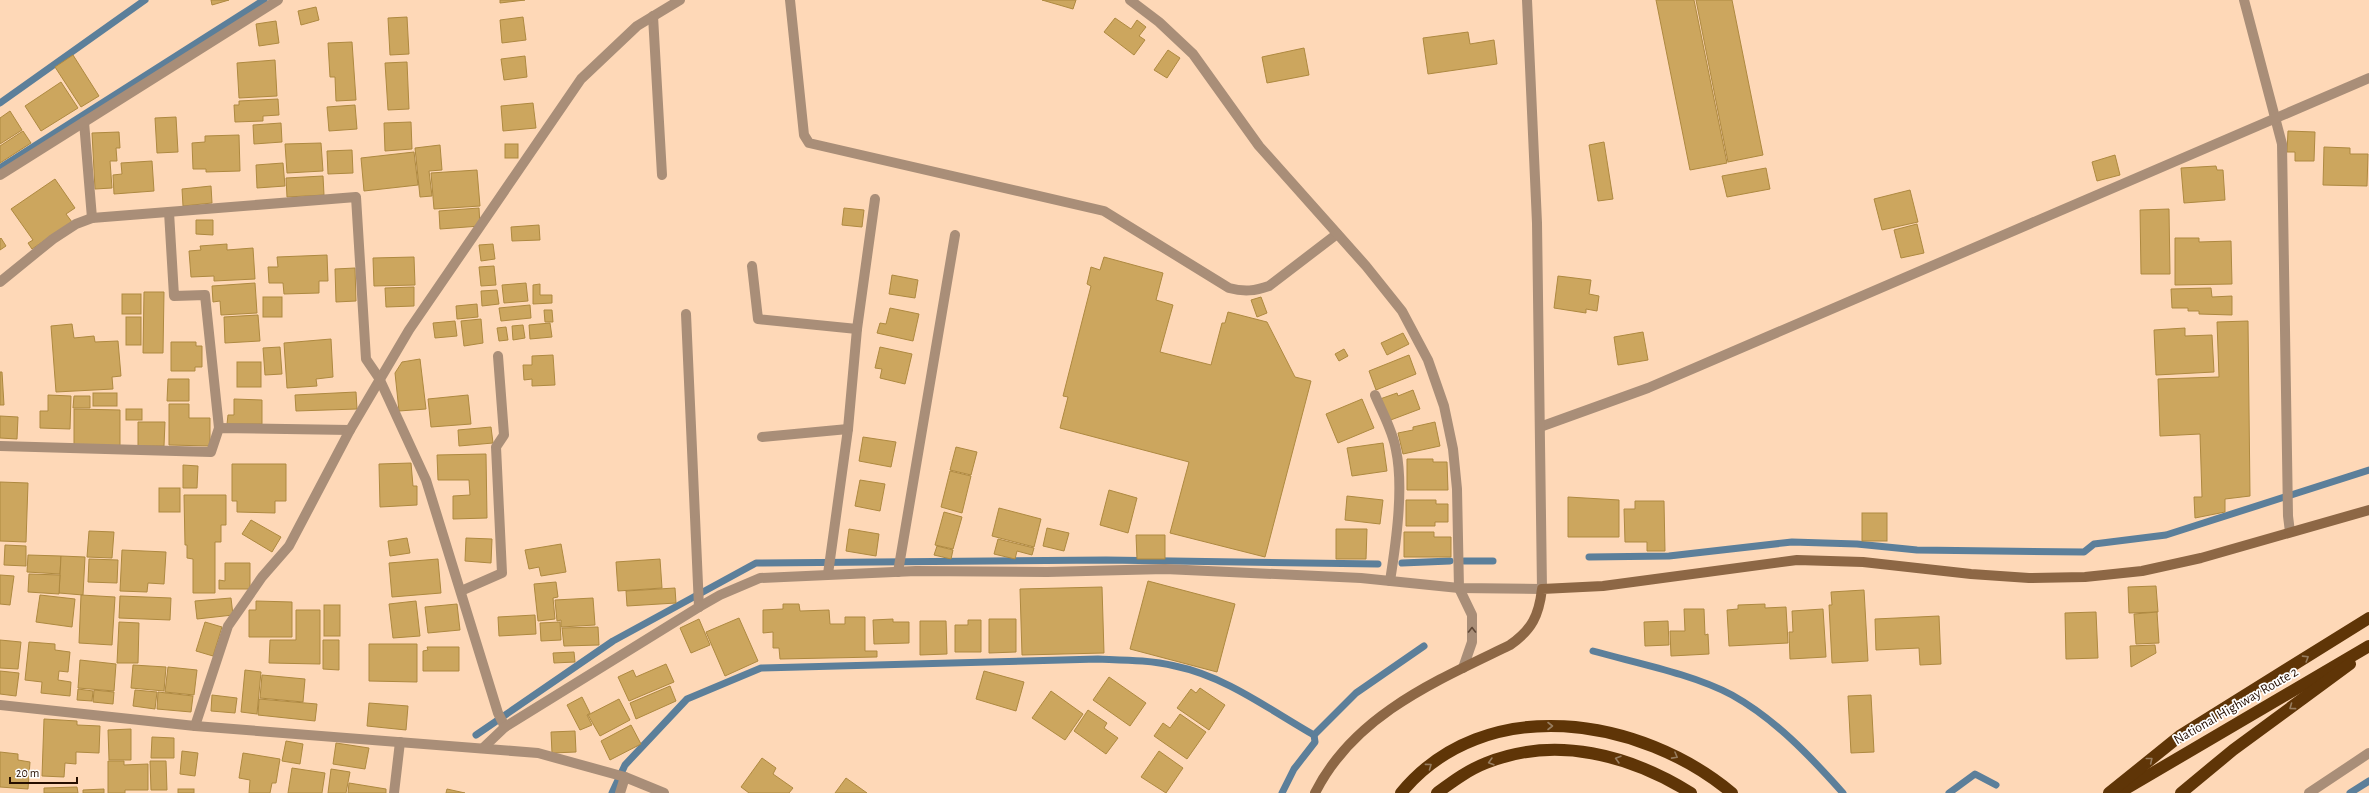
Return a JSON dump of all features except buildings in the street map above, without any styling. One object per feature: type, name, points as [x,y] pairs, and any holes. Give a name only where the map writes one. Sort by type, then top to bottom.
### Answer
[{"type":"highway","points":[[2109,793],[2181,736],[2369,618]]},
{"type":"highway","name":"National Highway Route 2","points":[[2117,793],[2369,646]]},
{"type":"highway","points":[[2181,793],[2233,750],[2369,651]]},
{"type":"highway","points":[[1401,793],[1426,767],[1479,738],[1508,730],[1553,726],[1574,726],[1607,730],[1637,739],[1668,752],[1697,768],[1732,793]]},
{"type":"highway","points":[[1437,793],[1458,778],[1486,763],[1518,754],[1552,750],[1586,752],[1616,758],[1646,768],[1692,793]]},
{"type":"street","points":[[0,175],[278,0]]},
{"type":"street","points":[[195,726],[228,626],[262,577],[288,546],[379,378],[413,324],[581,79],[637,26],[680,0]]},
{"type":"street","points":[[790,0],[804,136],[809,143],[1104,211],[1229,288],[1241,291],[1257,290],[1269,286],[1337,234]]},
{"type":"street","points":[[1130,0],[1159,22],[1193,54],[1259,146],[1337,234],[1402,311],[1428,360],[1444,406],[1454,449],[1457,489],[1459,588],[1472,615],[1472,642],[1463,668]]},
{"type":"street","points":[[1315,793],[1344,751],[1359,733],[1380,715],[1404,699],[1510,645],[1525,635],[1534,622],[1541,604],[1537,223],[1527,0]]},
{"type":"street","points":[[2244,0],[2282,144],[2288,501],[2290,532]]},
{"type":"street","points":[[653,16],[662,175]]},
{"type":"street","points":[[1540,427],[1648,388],[2369,78]]},
{"type":"street","points":[[84,122],[92,218]]},
{"type":"street","points":[[0,282],[53,239],[76,224],[92,218],[356,197],[366,359],[379,378],[426,480],[498,713],[504,725]]},
{"type":"street","points":[[829,567],[848,429],[856,330],[875,200]]},
{"type":"street","points":[[0,446],[211,452],[219,428],[205,295],[174,296],[169,212]]},
{"type":"street","points":[[899,565],[955,234]]},
{"type":"street","points":[[752,266],[758,319],[856,330]]},
{"type":"street","points":[[686,314],[698,600]]},
{"type":"street","points":[[461,591],[502,573],[496,446],[504,435],[498,356]]},
{"type":"street","points":[[1375,395],[1396,448],[1399,470],[1395,548],[1390,581]]},
{"type":"street","points":[[219,428],[350,430]]},
{"type":"street","points":[[762,437],[848,429]]},
{"type":"street","points":[[483,748],[504,725],[698,600],[720,595],[760,578],[829,567],[899,565],[1047,572],[1165,569],[1390,581],[1459,588],[1542,589],[1603,586],[1797,560],[1863,562],[1971,574],[2029,578],[2085,578],[2142,570],[2201,558],[2369,510]]},
{"type":"street","points":[[0,705],[195,726],[538,753],[621,776],[664,793]]},
{"type":"street","points":[[394,793],[400,742]]},
{"type":"street","points":[[2309,793],[2369,754]]},
{"type":"street","points":[[620,793],[621,776]]},
{"type":"waterway","points":[[0,103],[145,0]]},
{"type":"waterway","points":[[0,168],[264,0]]},
{"type":"waterway","points":[[1589,557],[1669,556],[1792,542],[1857,544],[1917,550],[2084,552],[2094,544],[2166,535],[2369,470]]},
{"type":"waterway","points":[[476,735],[613,641],[756,563],[1106,560],[1378,564]]},
{"type":"waterway","points":[[1402,563],[1450,561]]},
{"type":"waterway","points":[[1464,561],[1493,561]]},
{"type":"waterway","points":[[612,793],[625,765],[687,699],[761,668],[1098,659],[1156,663],[1175,666],[1212,677],[1247,695],[1314,735],[1356,693],[1424,646]]},
{"type":"waterway","points":[[1593,651],[1682,675],[1732,695],[1763,715],[1791,739],[1818,765],[1843,793]]},
{"type":"waterway","points":[[1282,793],[1294,769],[1315,742],[1314,735]]},
{"type":"waterway","points":[[1949,793],[1975,774],[1996,785]]},
{"type":"waterway","points":[[2350,793],[2369,781]]}]
